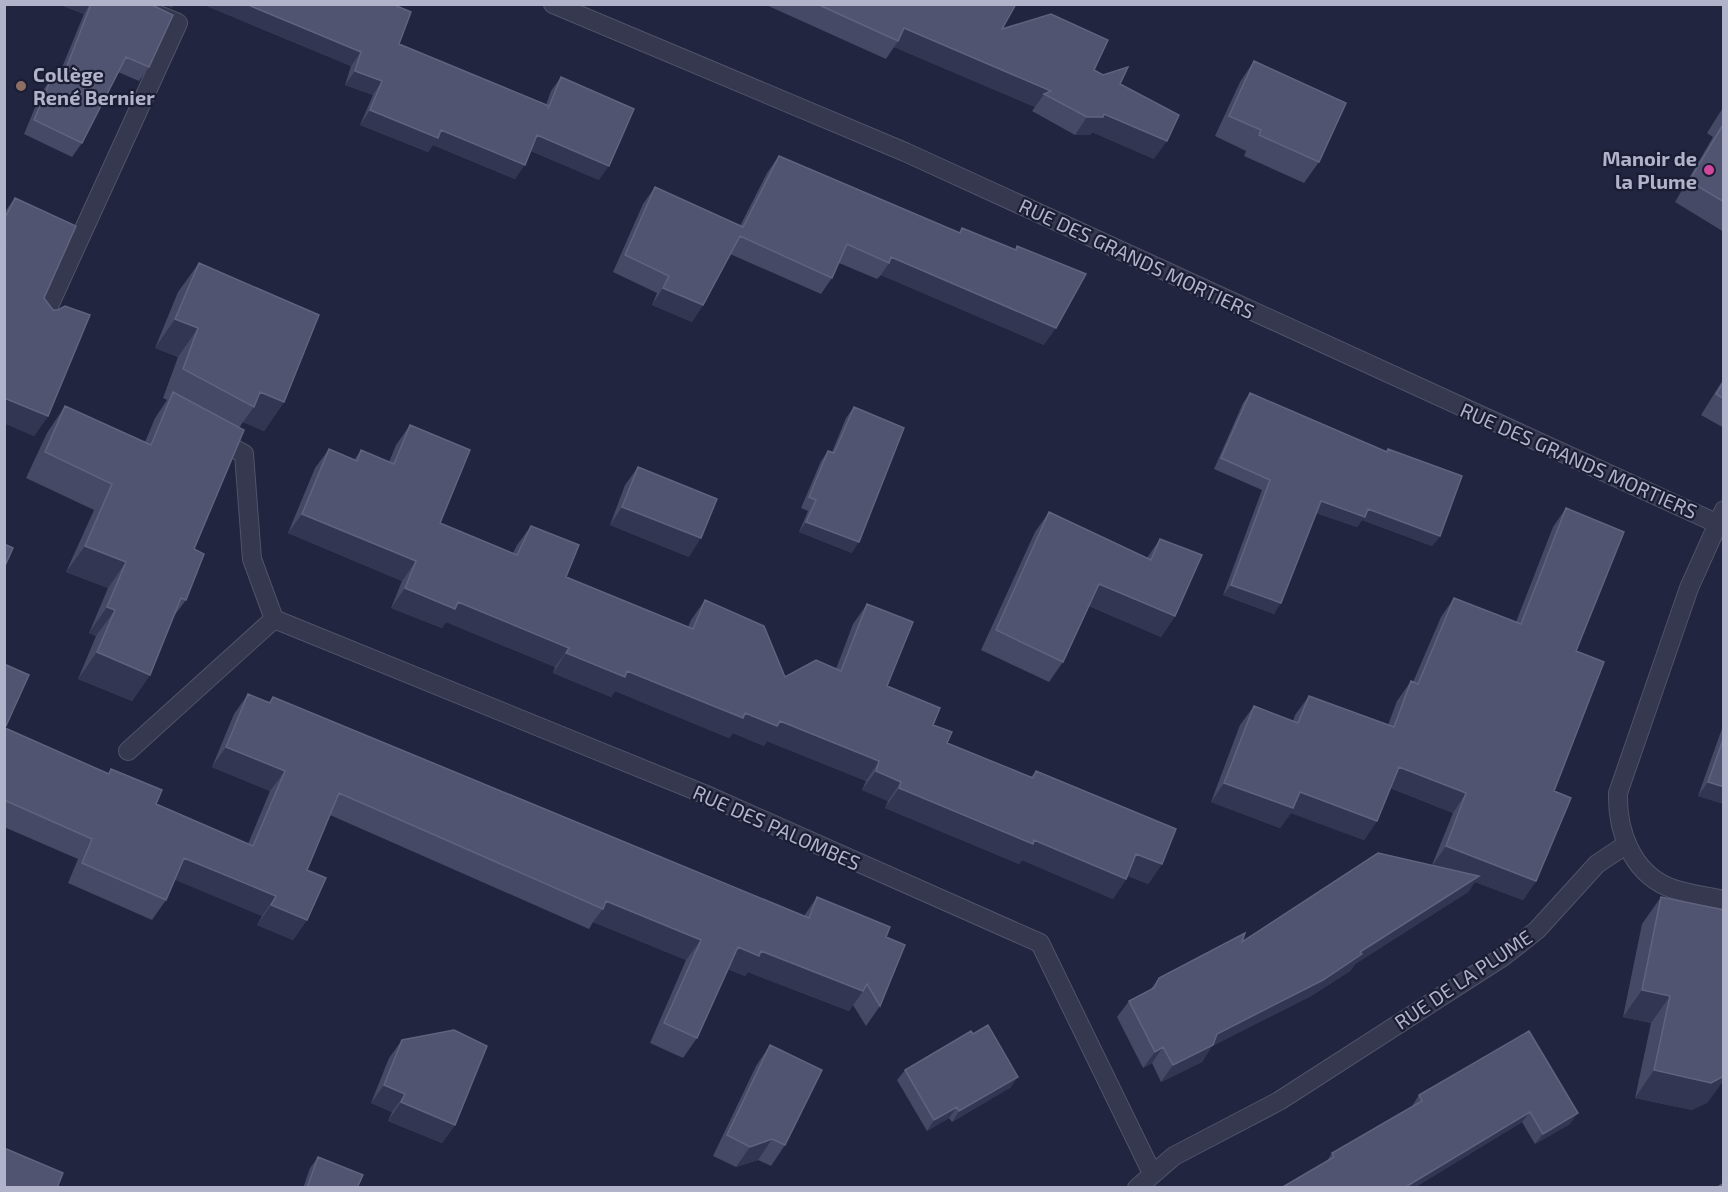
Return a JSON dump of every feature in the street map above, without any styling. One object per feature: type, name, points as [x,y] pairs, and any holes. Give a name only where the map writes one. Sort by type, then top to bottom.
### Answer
[{"type":"street","points":[[43,319],[178,23],[134,4]]},
{"type":"street","name":"RUE DES GRANDS MORTIERS","points":[[553,4],[905,152],[1720,516]]},
{"type":"street","points":[[129,752],[274,619],[252,559],[244,454],[202,431]]},
{"type":"street","points":[[1720,516],[1689,588],[1618,793],[1619,820],[1627,844],[1648,875],[1668,887],[1724,900]]},
{"type":"street","name":"RUE DES PALOMBES","points":[[274,619],[704,794],[1040,943],[1152,1173]]},
{"type":"street","name":"RUE DE LA PLUME","points":[[1137,1188],[1174,1156],[1279,1101],[1504,956],[1537,930],[1597,864],[1627,844]]},
{"type":"building","points":[[91,4],[150,4],[173,15],[149,67],[126,57],[82,143],[34,120],[51,79],[60,84]]},
{"type":"building","points":[[246,4],[392,4],[411,12],[399,44],[549,106],[548,109],[561,77],[634,109],[609,166],[537,135],[525,165],[441,130],[438,138],[370,110],[382,81],[355,71],[361,52]]},
{"type":"building","points":[[817,4],[1016,4],[1002,29],[1051,14],[1108,40],[1094,70],[1103,75],[1128,67],[1120,84],[1179,115],[1167,141],[1104,114],[1103,117],[1087,117],[1044,94],[1051,91],[904,28],[898,41]]},
{"type":"building","points":[[1254,61],[1346,103],[1319,162],[1259,135],[1261,130],[1229,116]]},
{"type":"building","points":[[1724,123],[1724,202],[1689,181]]},
{"type":"building","points":[[779,156],[960,233],[962,228],[1016,250],[1017,246],[1086,274],[1056,328],[891,257],[889,263],[847,244],[832,278],[740,236],[703,305],[663,288],[669,276],[625,255],[655,187],[743,227]]},
{"type":"building","points":[[15,198],[76,226],[44,298],[53,310],[65,306],[90,315],[48,416],[4,398],[4,249],[6,245],[4,244],[4,220]]},
{"type":"building","points":[[199,263],[319,315],[284,402],[260,392],[254,407],[183,369],[198,328],[175,319]]},
{"type":"building","points":[[1724,381],[1724,399],[1716,394]]},
{"type":"building","points":[[173,392],[244,430],[194,549],[204,554],[186,600],[181,598],[150,675],[97,652],[115,610],[107,607],[126,562],[85,546],[112,484],[45,452],[65,406],[151,445]]},
{"type":"building","points":[[1250,393],[1387,452],[1388,449],[1462,476],[1440,536],[1368,509],[1365,517],[1321,501],[1281,603],[1231,585],[1270,480],[1221,458]]},
{"type":"building","points":[[854,407],[904,428],[859,542],[806,522],[816,500],[809,497],[828,451],[834,453]]},
{"type":"building","points":[[410,425],[470,450],[440,523],[517,555],[531,526],[579,545],[566,577],[693,629],[705,600],[764,626],[785,677],[816,660],[841,671],[867,604],[913,622],[887,686],[940,708],[933,725],[952,732],[947,743],[1033,778],[1036,771],[1176,829],[1162,864],[1136,854],[1126,879],[1034,840],[1033,844],[899,788],[901,782],[876,771],[879,761],[780,721],[777,726],[745,713],[743,718],[627,671],[625,677],[566,653],[569,648],[458,602],[455,609],[405,588],[416,561],[302,514],[329,449],[357,461],[361,450],[394,464]]},
{"type":"building","points":[[638,467],[717,499],[701,538],[622,507]]},
{"type":"building","points":[[1566,508],[1624,532],[1576,651],[1604,662],[1554,791],[1571,798],[1536,881],[1446,846],[1466,793],[1399,767],[1377,821],[1300,792],[1293,808],[1224,783],[1254,706],[1298,723],[1309,696],[1394,727],[1411,681],[1418,684],[1454,598],[1521,624]]},
{"type":"building","points":[[1049,512],[1151,560],[1160,539],[1202,555],[1175,616],[1099,584],[1063,662],[996,630]]},
{"type":"building","points":[[4,544],[13,548],[4,568]]},
{"type":"building","points":[[4,664],[29,675],[5,728],[109,774],[111,769],[162,790],[156,804],[253,846],[285,771],[226,747],[248,694],[270,703],[273,697],[809,918],[817,897],[890,927],[886,937],[905,945],[880,1006],[867,984],[863,991],[761,951],[759,956],[738,947],[697,1038],[664,1023],[701,940],[606,901],[603,909],[339,793],[307,870],[326,878],[307,920],[271,905],[276,896],[184,858],[166,900],[82,863],[92,839],[4,800]]},
{"type":"building","points":[[1724,737],[1724,787],[1708,782]]},
{"type":"building","points":[[1378,853],[1479,876],[1360,952],[1362,954],[1323,980],[1217,1034],[1213,1045],[1173,1065],[1163,1047],[1155,1052],[1129,1001],[1154,988],[1159,978],[1245,933],[1242,942]]},
{"type":"building","points":[[1661,897],[1724,910],[1724,1076],[1711,1083],[1654,1070],[1670,996],[1642,990]]},
{"type":"building","points":[[988,1025],[1018,1077],[959,1111],[957,1107],[934,1120],[905,1070],[971,1031],[973,1034]]},
{"type":"building","points":[[454,1030],[487,1046],[455,1125],[401,1102],[405,1094],[384,1085],[402,1040]]},
{"type":"building","points":[[1529,1031],[1578,1113],[1543,1134],[1530,1112],[1404,1188],[1281,1188],[1334,1157],[1332,1153],[1422,1101],[1419,1095]]},
{"type":"building","points":[[770,1045],[822,1070],[785,1145],[772,1139],[750,1147],[727,1135]]},
{"type":"building","points":[[4,1148],[63,1173],[57,1188],[4,1188]]},
{"type":"building","points":[[318,1157],[363,1175],[357,1188],[307,1188]]},
{"type":"place","name":"Collège René Bernier","points":[[21,86]]},
{"type":"place","name":"Manoir de la Plume","points":[[1709,170]]}]
